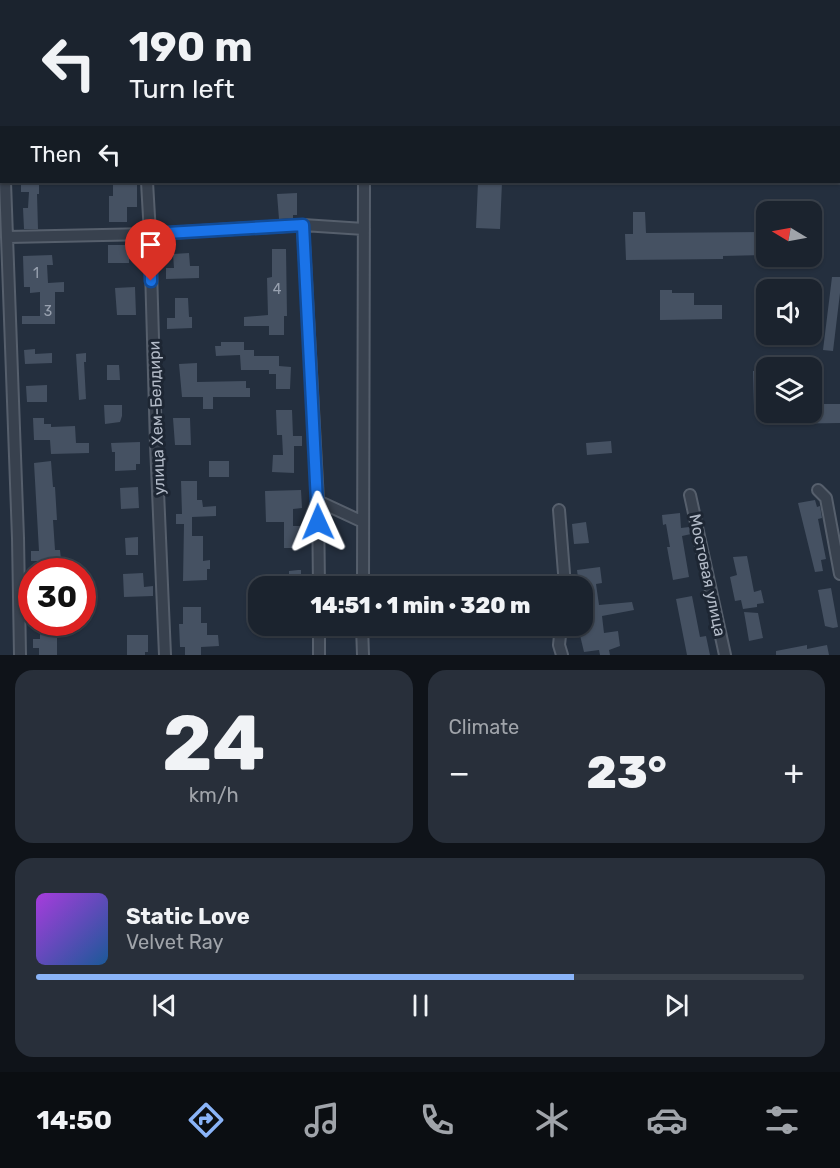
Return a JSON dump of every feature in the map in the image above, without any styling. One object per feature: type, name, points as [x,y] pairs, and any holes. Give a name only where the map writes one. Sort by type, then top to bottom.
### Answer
[{"type":"street","points":[[5,183],[20,655]]},
{"type":"street","name":"улица Хем-Белдири","points":[[147,183],[165,655]]},
{"type":"street","points":[[363,576],[364,183]]},
{"type":"street","points":[[8,237],[150,234],[303,225],[364,229]]},
{"type":"street","points":[[303,225],[318,501],[319,576]]},
{"type":"street","points":[[818,490],[826,498],[840,574]]},
{"type":"street","name":"Мостовая улица","points":[[690,495],[725,655]]},
{"type":"street","points":[[318,501],[342,510],[363,522]]},
{"type":"street","points":[[559,510],[564,576]]},
{"type":"street","points":[[319,636],[319,655]]},
{"type":"street","points":[[362,636],[363,655]]},
{"type":"street","points":[[560,636],[559,645],[562,655]]},
{"type":"building","points":[[21,183],[39,183],[38,229],[24,229],[23,208],[28,208],[29,192],[21,192]]},
{"type":"building","points":[[113,183],[137,183],[137,207],[127,207],[127,222],[109,222],[109,196],[113,196]]},
{"type":"building","points":[[478,183],[502,183],[500,229],[476,228]]},
{"type":"building","points":[[297,193],[297,215],[293,215],[293,218],[279,219],[277,194]]},
{"type":"building","points":[[633,212],[645,212],[646,233],[756,232],[756,255],[723,256],[723,259],[626,260],[625,234],[633,234]]},
{"type":"building","points":[[108,245],[129,245],[129,263],[108,263]]},
{"type":"building","points":[[272,249],[286,249],[287,316],[284,316],[284,335],[269,335],[269,326],[244,326],[244,317],[268,315],[267,278],[272,277]]},
{"type":"building","points":[[189,253],[190,266],[199,266],[199,278],[166,279],[166,268],[174,268],[173,254]]},
{"type":"building","points":[[52,255],[53,265],[47,265],[48,283],[64,282],[64,292],[55,292],[55,324],[22,324],[22,316],[40,316],[40,292],[30,293],[30,287],[24,287],[23,256]]},
{"type":"building","points":[[832,277],[840,277],[833,351],[823,350]]},
{"type":"building","points":[[135,287],[136,315],[117,315],[115,288]]},
{"type":"building","points":[[660,290],[672,290],[672,293],[694,293],[694,305],[722,305],[722,319],[660,320]]},
{"type":"building","points":[[175,298],[188,298],[192,328],[167,329],[167,318],[175,318]]},
{"type":"building","points":[[221,342],[244,342],[244,350],[254,350],[254,356],[279,356],[279,366],[291,367],[290,389],[276,389],[276,374],[269,374],[269,370],[241,370],[240,355],[216,356],[215,346],[221,346]]},
{"type":"building","points":[[35,349],[35,354],[52,353],[52,363],[25,364],[24,350]]},
{"type":"building","points":[[86,353],[86,362],[84,362],[86,399],[79,400],[76,354]]},
{"type":"building","points":[[197,363],[197,382],[246,381],[246,388],[250,388],[250,397],[213,397],[213,409],[203,409],[203,397],[182,397],[179,364]]},
{"type":"building","points":[[107,365],[119,365],[120,380],[107,380]]},
{"type":"building","points":[[753,371],[756,371],[756,408],[754,408]]},
{"type":"building","points":[[47,385],[47,402],[27,402],[26,386]]},
{"type":"building","points":[[822,404],[840,404],[840,423],[775,424],[822,423]]},
{"type":"building","points":[[104,405],[122,405],[120,422],[105,424]]},
{"type":"building","points":[[276,410],[292,410],[293,436],[302,436],[302,446],[294,446],[294,473],[272,472],[273,455],[283,455],[282,435],[277,435]]},
{"type":"building","points":[[33,418],[44,418],[44,424],[51,424],[51,427],[75,426],[76,443],[89,443],[89,453],[51,454],[50,440],[34,440]]},
{"type":"building","points":[[173,418],[190,418],[191,445],[175,445]]},
{"type":"building","points":[[611,441],[612,453],[587,455],[586,443]]},
{"type":"building","points":[[140,442],[140,464],[136,464],[136,470],[115,471],[115,452],[112,452],[111,443]]},
{"type":"building","points":[[51,461],[57,520],[53,520],[55,550],[60,550],[61,558],[31,558],[31,551],[39,551],[34,463]]},
{"type":"building","points":[[209,461],[229,461],[229,477],[209,477]]},
{"type":"building","points":[[181,481],[197,481],[197,500],[202,500],[203,507],[216,506],[216,516],[192,517],[192,536],[203,536],[203,561],[210,560],[207,580],[183,581],[184,524],[176,524],[176,514],[182,514]]},
{"type":"building","points":[[138,487],[139,508],[121,509],[120,488]]},
{"type":"building","points":[[301,490],[302,508],[293,509],[293,526],[300,526],[300,548],[284,548],[284,522],[266,522],[265,491]]},
{"type":"building","points":[[815,500],[817,507],[820,506],[822,518],[818,519],[826,559],[821,560],[823,571],[815,572],[798,503]]},
{"type":"building","points":[[680,513],[681,528],[689,527],[691,534],[682,536],[689,577],[673,580],[667,547],[670,547],[662,515]]},
{"type":"building","points":[[586,522],[589,543],[574,544],[572,524]]},
{"type":"building","points":[[138,537],[138,555],[126,555],[125,538]]},
{"type":"building","points":[[747,556],[754,592],[761,590],[764,603],[757,604],[757,607],[743,609],[741,600],[735,601],[730,577],[737,575],[733,557]]},
{"type":"building","points":[[600,567],[602,583],[596,584],[599,605],[632,602],[634,610],[602,616],[604,633],[618,631],[620,646],[609,650],[610,655],[600,655],[599,650],[584,652],[580,636],[593,636],[593,576],[578,576],[577,570]]},
{"type":"building","points":[[301,570],[301,576],[289,576],[289,571]]},
{"type":"building","points":[[143,573],[144,587],[153,586],[153,596],[124,597],[123,574]]},
{"type":"building","points":[[831,588],[838,627],[833,628],[825,626],[818,590]]},
{"type":"building","points":[[692,596],[700,637],[706,636],[710,655],[687,655],[676,599]]},
{"type":"building","points":[[183,607],[201,607],[201,623],[207,623],[207,635],[218,635],[219,646],[201,647],[201,655],[185,655],[185,647],[180,647],[179,624],[183,624]]},
{"type":"building","points":[[744,612],[758,613],[763,638],[749,641]]},
{"type":"building","points":[[127,635],[148,635],[148,652],[145,652],[145,655],[127,655]]},
{"type":"building","points":[[40,636],[57,636],[57,655],[39,655],[39,648],[33,648],[33,639],[40,639]]},
{"type":"building","points":[[807,645],[807,649],[827,645],[829,655],[776,655],[776,651]]},
{"type":"route","points":[[151,281],[150,234],[303,225],[318,522]]}]
